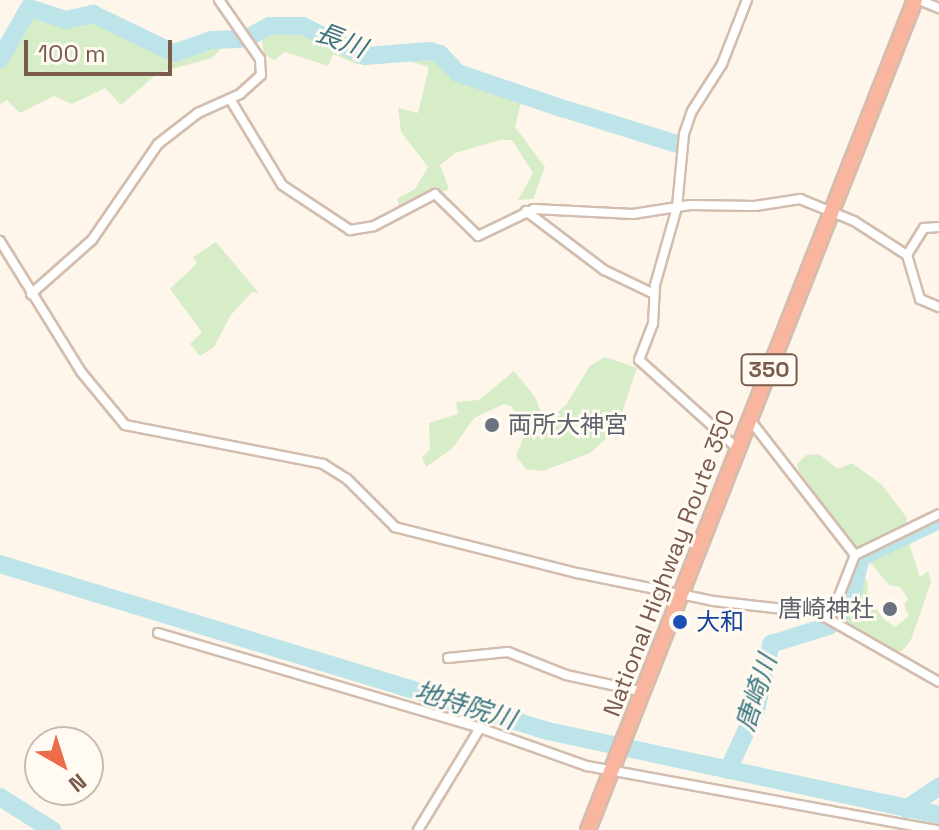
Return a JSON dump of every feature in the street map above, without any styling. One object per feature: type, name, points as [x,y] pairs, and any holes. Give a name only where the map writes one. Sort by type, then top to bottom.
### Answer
[{"type":"highway","name":"National Highway Route 350","points":[[588,830],[831,210],[917,0]]},
{"type":"street","points":[[31,294],[92,240],[158,144],[198,113],[230,99],[264,68],[219,0]]},
{"type":"street","points":[[738,449],[642,366],[639,360],[655,314],[654,294],[677,207],[684,134],[692,111],[722,64],[747,0]]},
{"type":"street","points":[[917,0],[939,8]]},
{"type":"street","points":[[230,99],[282,185],[350,230],[374,226],[435,194],[478,236],[526,211],[633,214],[677,207],[800,199],[831,210],[907,255],[920,299],[939,307]]},
{"type":"street","points":[[526,211],[604,270],[654,294]]},
{"type":"street","points":[[907,255],[924,228],[939,227]]},
{"type":"street","points":[[0,241],[90,384],[125,425],[308,459],[336,470],[395,527],[681,593],[818,613],[939,682]]},
{"type":"street","points":[[749,419],[855,555]]},
{"type":"street","points":[[818,613],[837,601],[855,555],[939,514]]},
{"type":"street","points":[[158,633],[613,769],[937,830]]},
{"type":"street","points":[[448,658],[508,652],[566,675],[643,692]]},
{"type":"street","points":[[418,830],[480,728]]},
{"type":"green space","points":[[37,12],[66,24],[88,17],[168,57],[181,58],[219,41],[224,46],[212,58],[158,73],[121,105],[105,88],[72,104],[54,96],[20,113],[7,100],[0,104],[0,63],[5,50],[25,31],[26,19]]},
{"type":"green space","points":[[283,28],[304,30],[364,58],[432,54],[458,78],[522,99],[515,127],[545,167],[533,199],[518,200],[533,173],[512,140],[500,140],[455,153],[440,165],[449,189],[401,209],[397,199],[415,189],[428,167],[401,132],[398,108],[418,113],[429,67],[403,59],[356,64],[333,54],[328,66],[285,52],[274,60],[264,54],[261,34]]},
{"type":"green space","points":[[216,242],[259,293],[252,292],[230,316],[214,347],[200,356],[190,344],[202,332],[170,289],[197,263],[193,257]]},
{"type":"green space","points":[[605,357],[637,368],[616,430],[590,453],[543,471],[526,469],[516,456],[526,430],[511,406],[504,404],[474,418],[452,449],[426,467],[422,457],[430,450],[429,423],[458,414],[456,402],[479,400],[514,371],[535,397],[543,417],[551,418],[566,405],[590,366]]},
{"type":"green space","points":[[819,454],[838,469],[852,463],[882,485],[907,518],[906,524],[861,548],[854,546],[799,471],[797,464],[806,455]]},
{"type":"green space","points":[[900,540],[909,543],[920,577],[928,571],[931,582],[911,640],[902,651],[893,651],[829,616],[856,585],[859,569],[868,583],[867,597],[884,619],[895,627],[909,616],[904,605],[908,599],[900,587],[889,585],[868,560]]},
{"type":"waterway","name":"長川","points":[[0,59],[29,8],[66,20],[93,14],[174,53],[211,40],[241,39]]},
{"type":"waterway","name":"長川","points":[[251,36],[269,26],[303,26],[365,56],[430,51],[440,54],[458,73],[564,109]]},
{"type":"waterway","name":"長川","points":[[568,110],[677,144]]},
{"type":"waterway","name":"唐崎川","points":[[728,770],[756,710],[771,644],[829,626],[850,603],[861,557],[939,520]]},
{"type":"waterway","name":"地持院川","points":[[0,564],[548,731],[939,815]]},
{"type":"waterway","points":[[906,809],[939,787]]},
{"type":"waterway","points":[[0,797],[52,830]]},
{"type":"place","name":"両所大神宮","points":[[492,425]]},
{"type":"place","name":"唐崎神社","points":[[890,609]]},
{"type":"place","name":"大和","points":[[680,622]]}]
